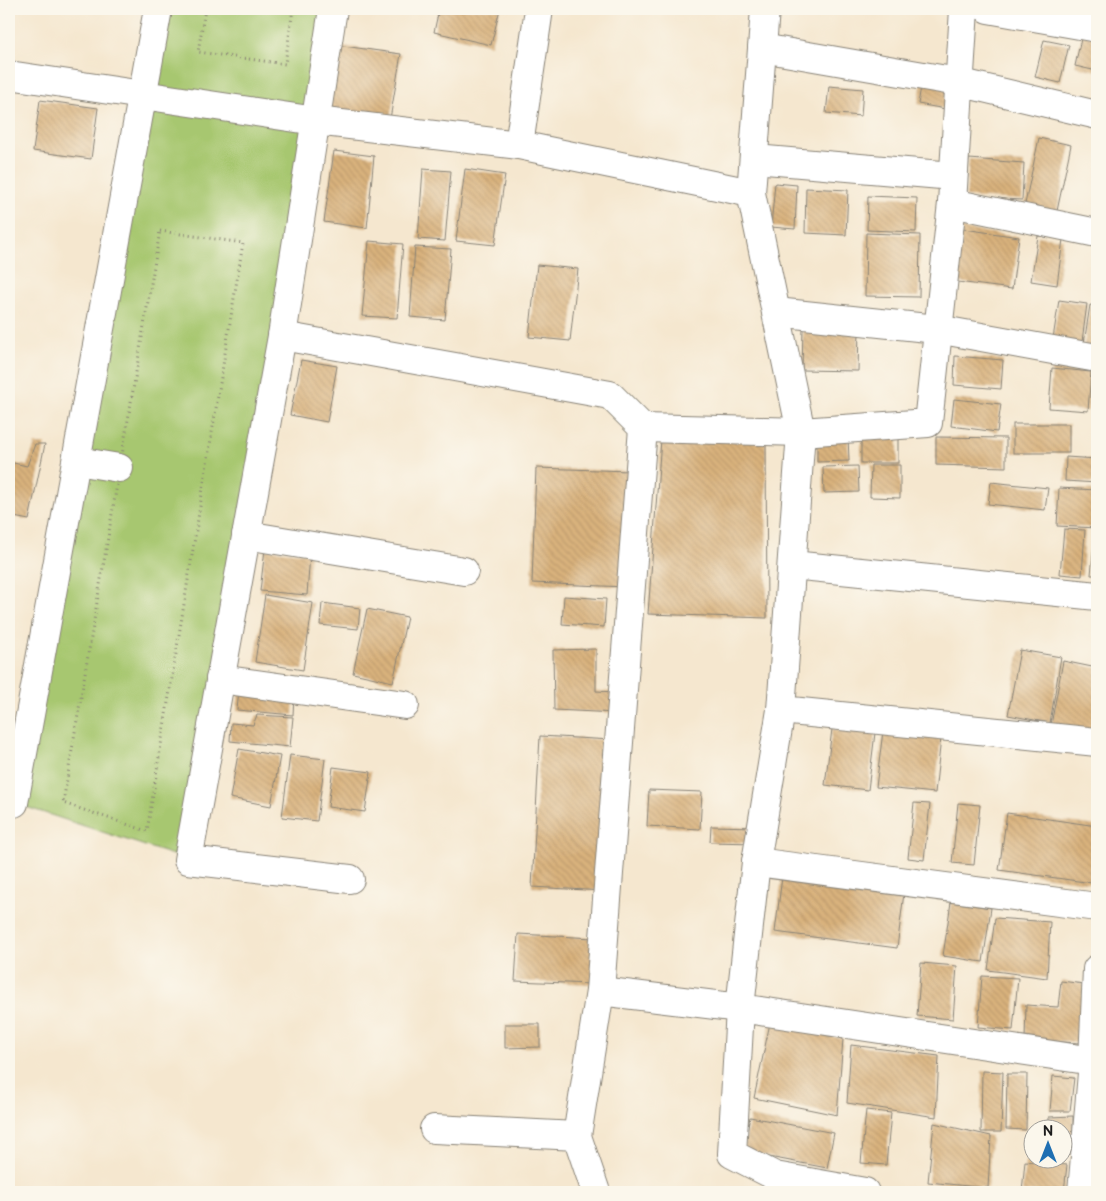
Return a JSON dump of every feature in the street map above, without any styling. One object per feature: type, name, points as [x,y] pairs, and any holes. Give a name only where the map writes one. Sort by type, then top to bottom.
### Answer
[{"type":"street","points":[[14,803],[144,95],[158,9]]},
{"type":"street","points":[[333,9],[282,336],[188,860],[350,879]]},
{"type":"street","points":[[519,145],[539,9]]},
{"type":"street","points":[[765,9],[751,193],[801,432],[781,710],[756,862],[740,1008],[732,1154],[775,1176],[802,1186],[865,1192]]},
{"type":"street","points":[[282,336],[610,395],[644,428],[801,432],[928,423],[952,203],[964,9]]},
{"type":"street","points":[[988,9],[1097,28]]},
{"type":"street","points":[[762,48],[958,82],[1097,115]]},
{"type":"street","points":[[9,74],[316,122],[519,145],[751,193]]},
{"type":"street","points":[[754,159],[953,176]]},
{"type":"street","points":[[952,203],[1097,233]]},
{"type":"street","points":[[776,312],[937,329],[1097,358]]},
{"type":"street","points":[[596,1192],[577,1136],[600,991],[644,428]]},
{"type":"street","points":[[77,460],[119,468]]},
{"type":"street","points":[[246,535],[464,571]]},
{"type":"street","points":[[792,565],[1097,596]]},
{"type":"street","points":[[220,679],[404,705]]},
{"type":"street","points":[[781,710],[1097,742]]},
{"type":"street","points":[[756,862],[1097,907]]},
{"type":"street","points":[[1082,1192],[1097,1004],[1097,969]]},
{"type":"street","points":[[600,991],[740,1008],[1093,1061]]},
{"type":"street","points":[[434,1129],[577,1136]]},
{"type":"path","points":[[205,9],[198,52],[285,64],[294,9]]},
{"type":"path","points":[[160,231],[243,243],[147,831],[63,803],[119,468],[160,231]]},
{"type":"green space","points":[[158,9],[333,9],[188,860],[14,803]]},
{"type":"building","points":[[9,9],[13,9],[10,32],[9,32]]},
{"type":"building","points":[[439,9],[500,9],[491,45],[434,32]]},
{"type":"building","points":[[1082,34],[1097,38],[1097,71],[1075,66]]},
{"type":"building","points":[[1044,40],[1069,45],[1060,83],[1035,77]]},
{"type":"building","points":[[336,45],[401,54],[389,125],[324,115]]},
{"type":"building","points":[[922,81],[954,86],[951,110],[918,104]]},
{"type":"building","points":[[829,86],[863,89],[861,116],[826,113]]},
{"type":"building","points":[[40,100],[98,108],[91,159],[33,151]]},
{"type":"building","points":[[1039,138],[1071,145],[1057,211],[1025,204]]},
{"type":"building","points":[[334,151],[374,156],[367,228],[324,222]]},
{"type":"building","points":[[969,159],[1024,163],[1022,200],[966,197]]},
{"type":"building","points":[[423,169],[451,171],[445,241],[418,239]]},
{"type":"building","points":[[465,169],[505,175],[495,245],[456,241]]},
{"type":"building","points":[[775,183],[797,185],[795,229],[771,227]]},
{"type":"building","points":[[806,188],[848,190],[846,235],[805,233]]},
{"type":"building","points":[[868,196],[917,198],[916,232],[867,230]]},
{"type":"building","points":[[957,228],[1019,237],[1012,289],[950,281]]},
{"type":"building","points":[[866,233],[920,235],[919,297],[865,296]]},
{"type":"building","points":[[1038,236],[1063,239],[1057,285],[1031,281]]},
{"type":"building","points":[[369,241],[403,244],[397,318],[362,316]]},
{"type":"building","points":[[415,247],[451,249],[445,320],[410,317]]},
{"type":"building","points":[[537,265],[578,269],[570,341],[529,337]]},
{"type":"building","points":[[1059,300],[1087,304],[1081,349],[1052,345]]},
{"type":"building","points":[[1090,305],[1097,306],[1097,352],[1083,350]]},
{"type":"building","points":[[803,328],[859,329],[858,371],[802,370]]},
{"type":"building","points":[[955,356],[1003,360],[1001,389],[954,385]]},
{"type":"building","points":[[301,360],[337,366],[327,422],[290,415]]},
{"type":"building","points":[[1052,368],[1091,372],[1088,411],[1049,408]]},
{"type":"building","points":[[1094,373],[1097,373],[1097,411],[1094,411]]},
{"type":"building","points":[[954,399],[1001,404],[997,432],[951,426]]},
{"type":"building","points":[[1013,424],[1069,424],[1069,453],[1013,453]]},
{"type":"building","points":[[861,433],[898,433],[898,463],[861,463]]},
{"type":"building","points":[[848,435],[849,461],[817,462],[817,436]]},
{"type":"building","points":[[936,437],[1006,438],[1006,467],[936,465]]},
{"type":"building","points":[[661,439],[766,442],[767,618],[648,614]]},
{"type":"building","points":[[35,444],[45,444],[29,520],[9,516],[9,462],[27,466]]},
{"type":"building","points":[[1066,457],[1097,459],[1097,483],[1065,481]]},
{"type":"building","points":[[871,465],[900,465],[900,498],[870,497]]},
{"type":"building","points":[[858,466],[859,492],[824,493],[823,467]]},
{"type":"building","points":[[536,468],[630,471],[626,587],[532,583]]},
{"type":"building","points":[[991,482],[1048,488],[1045,510],[988,504]]},
{"type":"building","points":[[1059,488],[1097,490],[1097,528],[1057,526]]},
{"type":"building","points":[[1064,529],[1085,530],[1082,576],[1060,574]]},
{"type":"building","points":[[1095,532],[1097,532],[1097,575],[1091,575]]},
{"type":"building","points":[[265,549],[310,554],[307,595],[260,591]]},
{"type":"building","points":[[265,595],[313,603],[303,670],[255,662]]},
{"type":"building","points":[[564,596],[606,599],[604,627],[562,624]]},
{"type":"building","points":[[322,603],[360,608],[358,629],[320,625]]},
{"type":"building","points":[[367,609],[407,617],[393,682],[353,673]]},
{"type":"building","points":[[596,649],[596,691],[616,692],[617,713],[554,710],[553,650]]},
{"type":"building","points":[[1020,650],[1061,657],[1050,723],[1008,715]]},
{"type":"building","points":[[1063,661],[1097,668],[1097,734],[1051,725]]},
{"type":"building","points":[[239,690],[294,695],[293,715],[237,710]]},
{"type":"building","points":[[257,715],[293,717],[290,747],[230,741],[231,723],[253,725]]},
{"type":"building","points":[[832,729],[875,733],[868,790],[825,785]]},
{"type":"building","points":[[883,731],[941,738],[935,793],[876,787]]},
{"type":"building","points":[[540,736],[612,740],[604,891],[532,887]]},
{"type":"building","points":[[239,749],[280,756],[271,806],[230,798]]},
{"type":"building","points":[[290,755],[325,759],[317,821],[282,817]]},
{"type":"building","points":[[333,767],[371,772],[365,812],[328,807]]},
{"type":"building","points":[[649,790],[702,792],[700,829],[647,826]]},
{"type":"building","points":[[914,803],[930,804],[924,860],[908,858]]},
{"type":"building","points":[[958,803],[980,805],[974,865],[952,863]]},
{"type":"building","points":[[1007,813],[1097,826],[1092,883],[999,870]]},
{"type":"building","points":[[711,826],[756,827],[756,843],[710,842]]},
{"type":"building","points":[[782,877],[904,893],[897,948],[775,932]]},
{"type":"building","points":[[951,902],[991,908],[983,962],[943,956]]},
{"type":"building","points":[[995,918],[1050,922],[1047,978],[988,970]]},
{"type":"building","points":[[518,934],[594,938],[592,984],[515,981]]},
{"type":"building","points":[[921,963],[957,966],[953,1019],[917,1016]]},
{"type":"building","points":[[982,976],[1018,978],[1013,1030],[978,1027]]},
{"type":"building","points":[[1061,981],[1084,984],[1080,1043],[1025,1040],[1026,1005],[1058,1007]]},
{"type":"building","points":[[770,1023],[843,1039],[837,1115],[754,1098]]},
{"type":"building","points":[[505,1024],[540,1024],[540,1047],[505,1048]]},
{"type":"building","points":[[851,1045],[939,1056],[936,1117],[847,1103]]},
{"type":"building","points":[[982,1071],[1003,1072],[1001,1132],[981,1132]]},
{"type":"building","points":[[1007,1074],[1027,1074],[1026,1118],[1024,1118],[1024,1130],[1006,1129]]},
{"type":"building","points":[[1053,1076],[1074,1078],[1070,1111],[1050,1111]]},
{"type":"building","points":[[866,1110],[891,1113],[886,1165],[861,1163]]},
{"type":"building","points":[[1073,1116],[1073,1118],[1049,1118]]},
{"type":"building","points":[[750,1117],[834,1133],[827,1168],[743,1152]]},
{"type":"building","points":[[934,1123],[991,1136],[988,1188],[928,1182]]},
{"type":"building","points":[[1024,1168],[1067,1168],[1064,1192],[1022,1192]]}]
